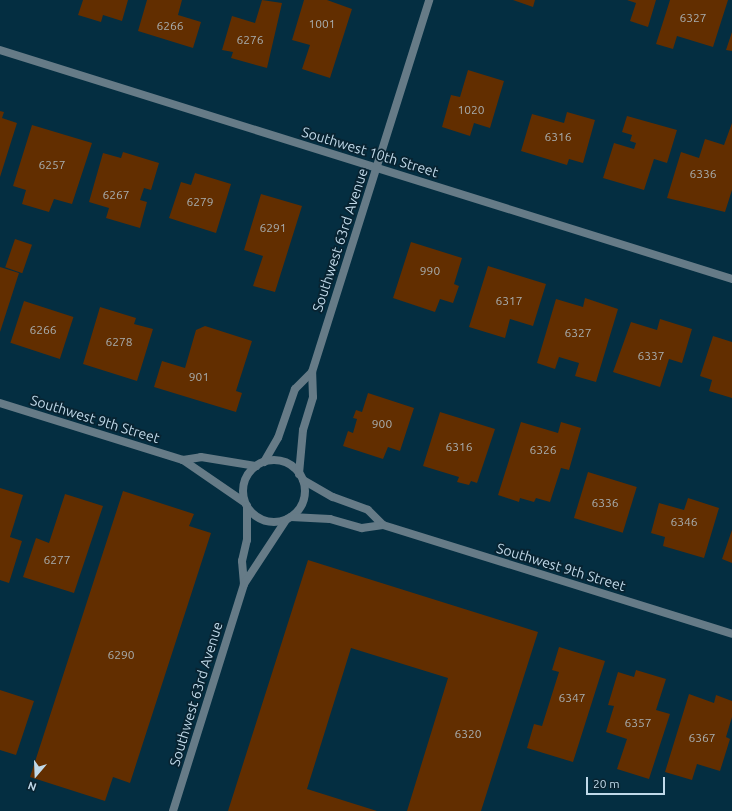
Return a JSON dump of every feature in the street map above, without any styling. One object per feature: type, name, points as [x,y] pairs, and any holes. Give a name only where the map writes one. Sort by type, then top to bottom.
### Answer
[{"type":"street","name":"Southwest 63rd Avenue","points":[[301,477],[303,430],[314,397],[312,372],[429,0]]},
{"type":"street","name":"Southwest 10th Street","points":[[0,50],[732,279]]},
{"type":"street","name":"Southwest 63rd Avenue","points":[[264,462],[278,438],[296,389],[312,372]]},
{"type":"street","name":"Southwest 9th Street","points":[[0,403],[183,460],[246,504]]},
{"type":"street","name":"Southwest 9th Street","points":[[183,460],[201,457],[256,466]]},
{"type":"street","points":[[264,462],[284,462],[301,477],[303,501],[289,518],[266,522],[256,517],[246,504],[244,482],[256,466],[264,462]]},
{"type":"street","name":"Southwest 9th Street","points":[[301,477],[333,498],[368,510],[383,524],[732,634]]},
{"type":"street","name":"Southwest 63rd Avenue","points":[[244,584],[242,560],[247,540],[246,504]]},
{"type":"street","name":"Southwest 63rd Avenue","points":[[173,811],[244,584],[289,518]]},
{"type":"street","name":"Southwest 9th Street","points":[[289,518],[330,519],[362,528],[383,524]]},
{"type":"building","points":[[83,0],[128,0],[122,21],[103,15],[101,22],[78,15]]},
{"type":"building","points":[[147,0],[182,0],[178,15],[201,22],[193,48],[138,31]]},
{"type":"building","points":[[262,0],[282,3],[267,68],[231,58],[233,52],[222,50],[232,16],[255,23]]},
{"type":"building","points":[[304,0],[327,0],[352,9],[330,78],[302,69],[310,45],[292,40]]},
{"type":"building","points":[[513,0],[535,0],[533,7]]},
{"type":"building","points":[[627,0],[656,0],[648,27],[630,21],[636,3]]},
{"type":"building","points":[[670,0],[728,0],[713,47],[677,36],[673,49],[656,44]]},
{"type":"building","points":[[732,32],[732,51],[726,50]]},
{"type":"building","points":[[468,70],[504,81],[490,128],[474,123],[470,136],[442,127],[451,95],[460,97]]},
{"type":"building","points":[[0,111],[4,112],[2,118],[17,123],[0,177]]},
{"type":"building","points":[[567,112],[595,120],[583,163],[569,159],[567,165],[521,151],[532,114],[564,123]]},
{"type":"building","points":[[627,116],[677,130],[667,163],[654,159],[644,190],[603,178],[614,143],[634,149],[636,143],[630,141],[632,135],[622,132]]},
{"type":"building","points":[[732,123],[732,190],[725,212],[667,198],[681,152],[699,158],[705,139],[724,145]]},
{"type":"building","points":[[32,125],[92,143],[72,204],[54,199],[49,212],[22,204],[26,190],[13,186]]},
{"type":"building","points":[[123,152],[159,163],[151,190],[144,188],[140,200],[147,202],[140,228],[106,218],[109,208],[89,202],[103,153],[121,158]]},
{"type":"building","points":[[195,173],[231,184],[216,233],[169,218],[181,182],[191,185]]},
{"type":"building","points":[[261,194],[302,206],[275,292],[253,286],[263,256],[244,250]]},
{"type":"building","points":[[15,239],[32,245],[22,273],[5,267]]},
{"type":"building","points":[[411,242],[462,258],[454,284],[459,286],[453,303],[440,299],[435,312],[393,298]]},
{"type":"building","points":[[488,266],[546,284],[533,326],[510,319],[505,338],[469,327]]},
{"type":"building","points":[[0,267],[19,273],[0,332]]},
{"type":"building","points":[[585,298],[618,309],[596,382],[575,376],[579,363],[559,357],[555,369],[537,363],[556,299],[583,307]]},
{"type":"building","points":[[24,301],[73,317],[60,359],[10,343]]},
{"type":"building","points":[[100,307],[136,318],[134,324],[153,329],[137,381],[83,364]]},
{"type":"building","points":[[660,319],[692,329],[682,363],[669,359],[660,387],[613,372],[631,322],[657,330]]},
{"type":"building","points":[[205,326],[252,341],[236,391],[242,393],[236,412],[154,387],[162,361],[185,368],[196,330]]},
{"type":"building","points":[[713,336],[732,342],[732,398],[709,391],[712,380],[700,376]]},
{"type":"building","points":[[368,393],[414,408],[400,451],[388,447],[383,459],[343,446],[348,431],[353,433],[357,419],[353,418],[356,410],[362,412]]},
{"type":"building","points":[[440,412],[495,429],[477,483],[471,481],[469,485],[457,482],[459,477],[423,466]]},
{"type":"building","points":[[521,422],[558,433],[561,422],[581,428],[569,470],[561,468],[550,502],[536,498],[534,502],[520,498],[519,502],[498,495]]},
{"type":"building","points":[[588,472],[637,487],[623,533],[574,518]]},
{"type":"building","points":[[0,488],[23,495],[10,537],[22,541],[9,583],[0,580]]},
{"type":"building","points":[[123,491],[194,514],[189,526],[211,533],[130,783],[113,777],[105,801],[30,777]]},
{"type":"building","points":[[65,494],[103,506],[74,593],[23,577],[36,538],[49,543]]},
{"type":"building","points":[[688,498],[719,508],[704,558],[663,546],[665,537],[651,533],[659,503],[684,510]]},
{"type":"building","points":[[732,530],[732,563],[722,559]]},
{"type":"building","points":[[308,560],[538,632],[481,811],[407,811],[448,678],[351,648],[307,789],[377,811],[228,811]]},
{"type":"building","points":[[559,647],[605,661],[573,762],[527,748],[534,724],[542,726],[559,672],[552,670]]},
{"type":"building","points":[[636,670],[666,679],[656,710],[670,714],[649,779],[617,769],[627,739],[606,732],[614,706],[608,705],[618,672],[634,677]]},
{"type":"building","points":[[0,690],[34,701],[16,755],[0,750]]},
{"type":"building","points":[[689,694],[714,703],[716,695],[732,701],[732,717],[726,737],[730,739],[720,771],[697,764],[692,780],[665,772]]}]
